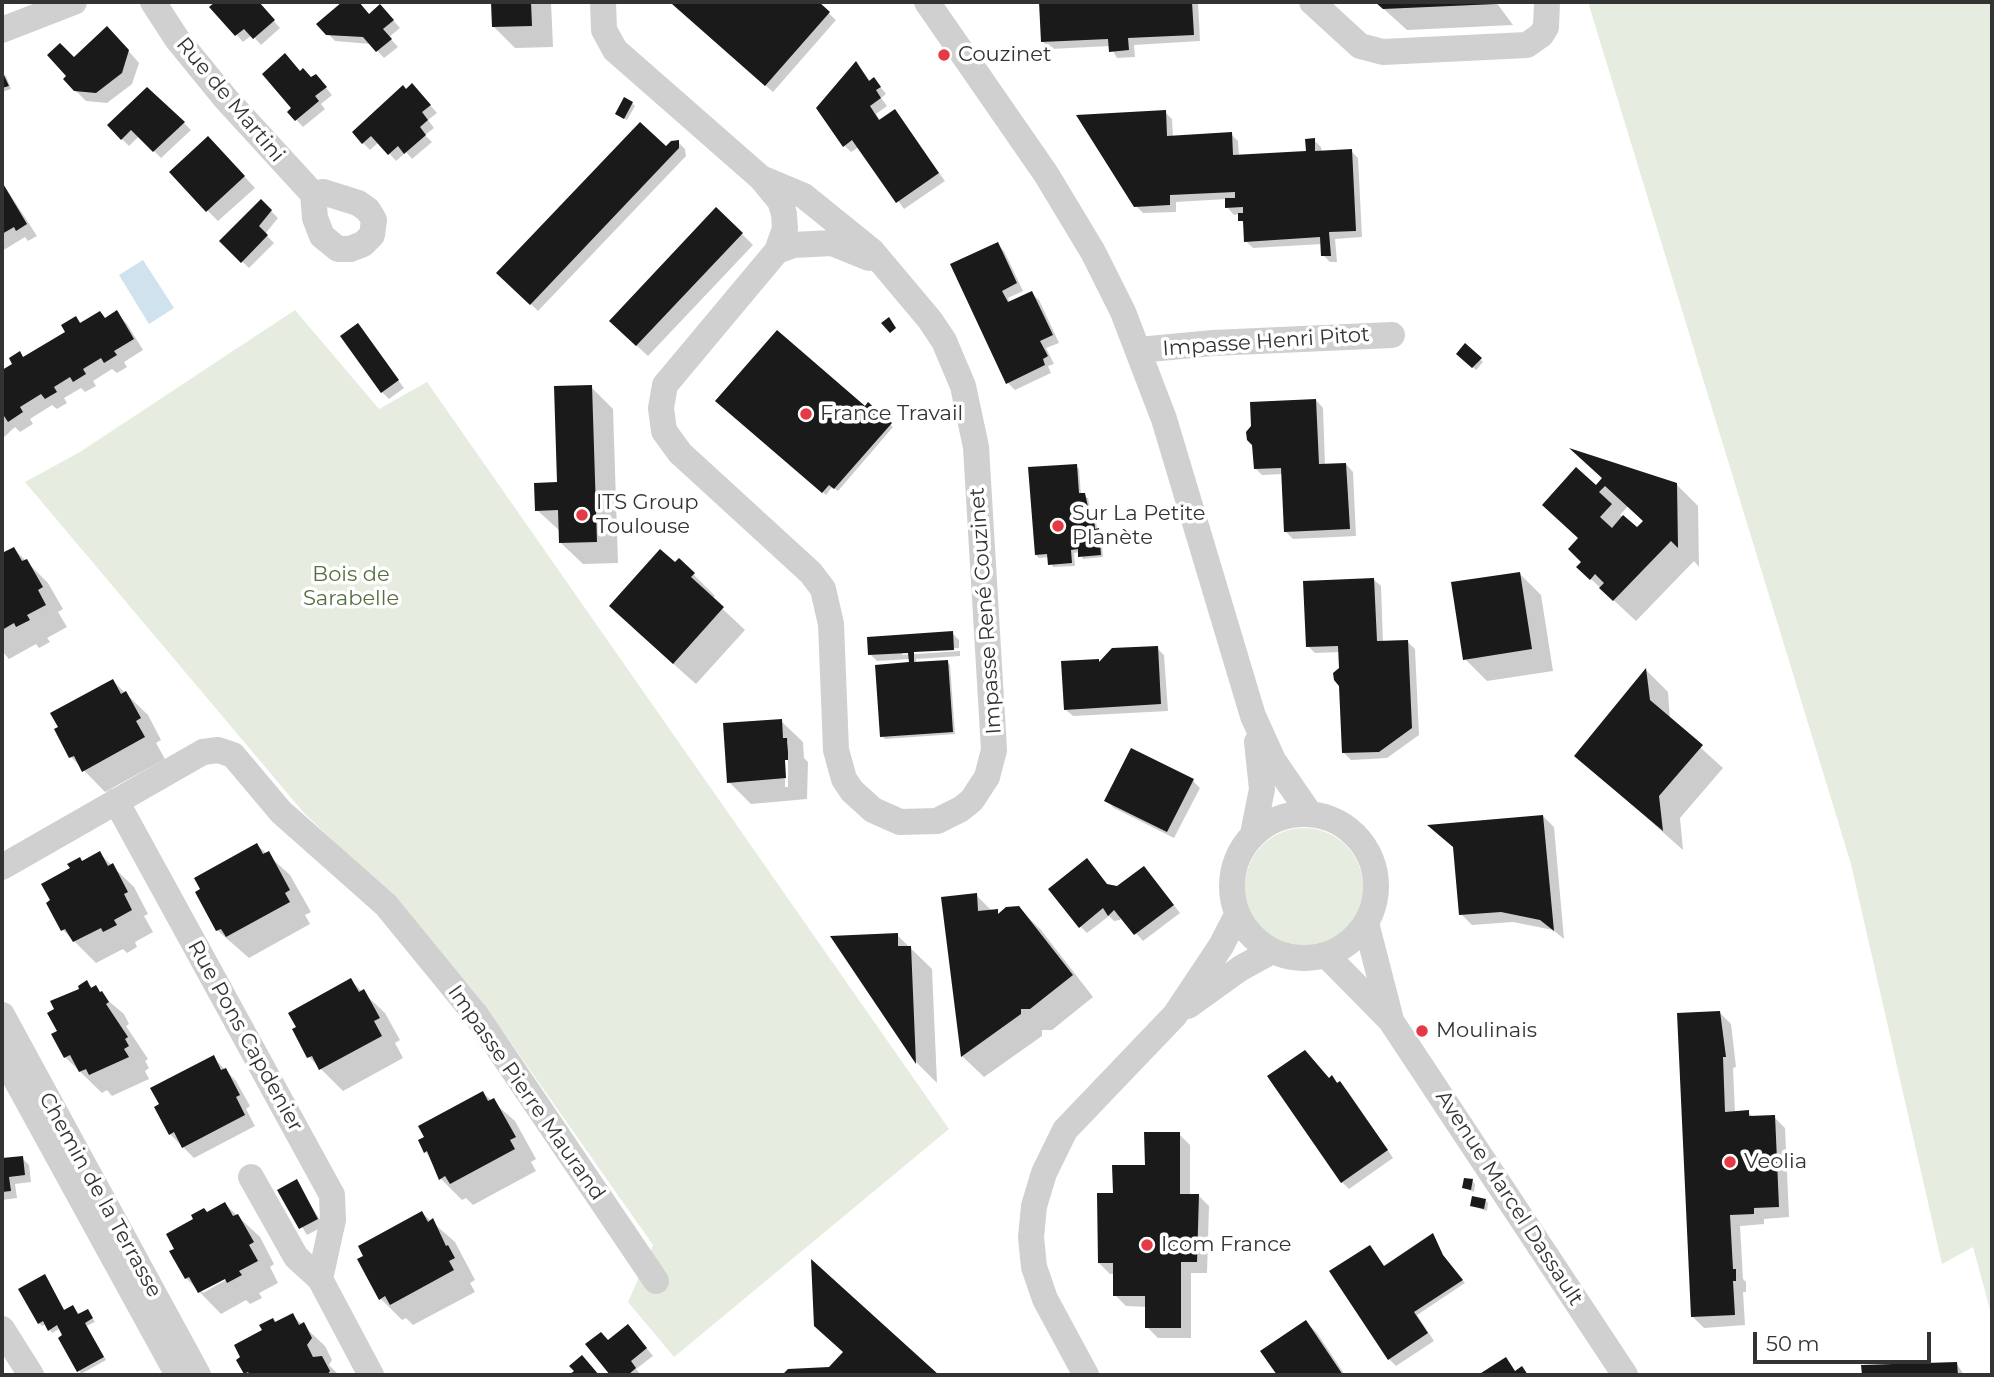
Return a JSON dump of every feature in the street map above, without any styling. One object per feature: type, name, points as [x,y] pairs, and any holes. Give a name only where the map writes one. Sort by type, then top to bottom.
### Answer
[{"type":"street","name":"Rue de Martini","points":[[153,2],[177,39],[226,99],[313,194]]},
{"type":"street","name":"Impasse René Couzinet","points":[[603,2],[604,30],[615,50],[761,178],[780,201],[784,214],[785,229],[778,251],[665,385],[661,408],[664,431],[680,453],[818,581],[830,612],[836,750],[844,779],[873,810],[900,822],[924,823],[961,809],[980,789],[992,763],[993,706],[976,447],[970,413],[963,386],[944,341],[915,298],[872,251],[832,216],[803,195],[761,178]]},
{"type":"street","points":[[927,2],[1046,174],[1093,253],[1139,351],[1164,419],[1254,716],[1273,761],[1310,814]]},
{"type":"street","points":[[1312,2],[1360,46],[1375,52],[1527,45],[1541,35],[1546,27],[1547,2]]},
{"type":"street","points":[[2,30],[68,3]]},
{"type":"street","name":"Impasse René Couzinet","points":[[778,251],[793,245],[832,243],[868,257],[895,278]]},
{"type":"street","name":"Impasse Henri Pitot","points":[[1139,351],[1213,343],[1392,335]]},
{"type":"street","points":[[1254,716],[1262,789],[1253,834],[1240,851],[1232,872],[1231,894],[1237,915],[1251,936],[1272,951],[1298,959],[1326,956],[1349,943],[1366,923]]},
{"type":"street","name":"Impasse Pierre Maurand","points":[[116,801],[203,752],[218,750],[233,755],[281,812],[386,905],[476,1015],[656,1281]]},
{"type":"street","points":[[2,867],[116,801]]},
{"type":"street","name":"Rue Pons Capdenier","points":[[116,801],[332,1195],[333,1220],[320,1279]]},
{"type":"street","name":"Avenue Marcel Dassault","points":[[1253,834],[1270,822],[1290,815],[1310,814],[1331,819],[1349,829],[1366,848],[1375,873],[1375,899],[1366,923],[1391,1021]]},
{"type":"street","points":[[1175,1016],[1221,946],[1237,915]]},
{"type":"street","points":[[1086,1375],[1045,1298],[1034,1267],[1031,1237],[1034,1206],[1044,1173],[1065,1130],[1175,1016],[1241,968],[1272,951]]},
{"type":"street","name":"Avenue Marcel Dassault","points":[[1326,956],[1391,1021],[1625,1375]]},
{"type":"street","name":"Chemin de la Terrasse","points":[[2,1015],[198,1375]]},
{"type":"street","name":"Chemin de la Terrasse","points":[[2,1054],[178,1375]]},
{"type":"street","points":[[251,1177],[296,1257],[320,1279],[371,1375]]},
{"type":"street","points":[[2,1329],[31,1375]]},
{"type":"green space","points":[[1588,2],[1992,2],[1992,1317],[1973,1247],[1942,1264],[1851,864]]},
{"type":"green space","name":"Bois de Sarabelle","points":[[295,310],[379,409],[427,382],[949,1129],[674,1357],[628,1302],[653,1245],[480,999],[400,905],[304,813],[25,482],[80,452]]},
{"type":"green space","points":[[1304,828],[1327,832],[1346,845],[1359,864],[1363,887],[1359,910],[1346,929],[1327,942],[1304,946],[1281,942],[1262,929],[1249,910],[1245,887],[1249,864],[1262,845],[1281,832]]},
{"type":"water","points":[[143,260],[174,308],[149,324],[119,275]]},
{"type":"building","points":[[215,2],[259,2],[275,20],[253,39],[244,29],[235,36],[209,7]]},
{"type":"building","points":[[342,2],[359,2],[369,14],[380,4],[394,20],[383,29],[392,39],[376,52],[363,37],[326,35],[316,24]]},
{"type":"building","points":[[491,2],[531,2],[532,26],[492,27]]},
{"type":"building","points":[[819,2],[830,12],[765,86],[672,4]]},
{"type":"building","points":[[1039,2],[1192,2],[1194,35],[1128,38],[1129,50],[1109,52],[1108,39],[1041,42]]},
{"type":"building","points":[[1375,2],[1496,2],[1496,4],[1383,9]]},
{"type":"building","points":[[107,26],[129,50],[122,73],[96,93],[74,91],[63,79],[66,76],[47,55],[60,43],[74,57]]},
{"type":"building","points":[[285,53],[300,71],[303,68],[311,77],[316,74],[327,87],[315,96],[319,101],[295,121],[287,112],[291,108],[262,74]]},
{"type":"building","points":[[856,61],[869,81],[874,77],[881,87],[876,90],[881,98],[870,106],[879,120],[895,109],[939,173],[896,203],[852,140],[843,147],[816,108]]},
{"type":"building","points":[[2,71],[9,86],[2,88]]},
{"type":"building","points":[[412,83],[431,105],[422,112],[428,120],[420,127],[426,135],[404,154],[398,146],[388,155],[371,136],[362,144],[352,132],[403,85],[406,89]]},
{"type":"building","points":[[147,87],[185,122],[153,152],[131,130],[121,140],[107,125]]},
{"type":"building","points":[[624,97],[633,102],[624,119],[615,114]]},
{"type":"building","points":[[1166,110],[1167,136],[1232,132],[1233,155],[1306,151],[1305,139],[1315,138],[1315,151],[1352,149],[1356,231],[1329,232],[1331,256],[1321,256],[1320,237],[1244,242],[1243,221],[1238,221],[1238,213],[1243,213],[1243,207],[1225,208],[1225,198],[1235,198],[1235,192],[1170,195],[1170,205],[1134,207],[1076,115]]},
{"type":"building","points":[[640,122],[666,146],[671,141],[679,140],[679,148],[530,305],[496,273]]},
{"type":"building","points":[[208,136],[245,176],[206,212],[169,172]]},
{"type":"building","points":[[2,182],[27,224],[16,231],[14,227],[2,234]]},
{"type":"building","points":[[261,199],[272,210],[259,226],[268,235],[241,263],[219,241]]},
{"type":"building","points":[[716,207],[743,233],[636,346],[609,321]]},
{"type":"building","points":[[998,242],[1017,283],[1002,291],[1008,302],[1032,291],[1053,335],[1040,341],[1048,356],[1043,359],[1045,365],[1006,384],[950,264]]},
{"type":"building","points":[[117,310],[134,339],[114,351],[117,355],[104,363],[101,358],[83,369],[86,374],[73,382],[70,377],[54,387],[57,392],[45,399],[41,394],[20,407],[23,412],[8,422],[4,416],[2,418],[2,370],[12,364],[9,358],[20,351],[23,357],[65,332],[61,325],[76,316],[80,323],[100,311],[105,318]]},
{"type":"building","points":[[889,317],[896,328],[890,333],[881,323]]},
{"type":"building","points":[[358,323],[399,380],[381,393],[340,336]]},
{"type":"building","name":"France Travail","points":[[777,330],[865,406],[868,402],[892,423],[834,489],[829,485],[822,493],[715,401]]},
{"type":"building","points":[[1465,343],[1482,358],[1472,368],[1456,354]]},
{"type":"building","points":[[592,385],[597,542],[559,543],[558,510],[535,511],[534,483],[557,482],[554,386]]},
{"type":"building","points":[[1316,399],[1319,464],[1346,463],[1350,529],[1284,532],[1281,468],[1254,469],[1252,445],[1247,440],[1246,432],[1251,426],[1250,402]]},
{"type":"building","points":[[1569,448],[1677,483],[1678,548],[1671,541],[1613,601],[1599,588],[1604,583],[1595,574],[1590,580],[1576,567],[1581,562],[1568,549],[1578,538],[1542,505],[1576,467],[1596,485],[1602,478]],"holes":[[[1605,486],[1643,521],[1637,527],[1623,515],[1612,528],[1600,517],[1612,504],[1599,492]]]},
{"type":"building","points":[[1077,464],[1079,493],[1085,493],[1090,516],[1094,515],[1095,529],[1099,528],[1101,555],[1078,557],[1078,549],[1071,550],[1072,563],[1048,565],[1047,554],[1035,555],[1028,467]]},
{"type":"building","points":[[14,547],[22,561],[27,559],[43,587],[38,590],[46,605],[27,615],[30,620],[16,627],[14,623],[2,630],[2,553]]},
{"type":"building","points":[[660,549],[675,562],[679,558],[695,573],[691,577],[724,607],[673,664],[609,606]]},
{"type":"building","points":[[1520,572],[1532,649],[1463,660],[1451,582]]},
{"type":"building","points":[[1374,578],[1377,641],[1408,640],[1412,728],[1379,752],[1342,753],[1339,686],[1333,673],[1339,668],[1338,646],[1306,647],[1303,581]]},
{"type":"building","points":[[953,631],[954,650],[914,652],[914,662],[948,660],[953,732],[880,737],[875,665],[909,662],[908,653],[868,655],[867,637]]},
{"type":"building","points":[[1158,646],[1161,704],[1064,710],[1061,661],[1099,659],[1099,662],[1112,648]]},
{"type":"building","points":[[1646,668],[1650,700],[1703,745],[1659,796],[1663,831],[1574,756]]},
{"type":"building","points":[[113,679],[121,694],[126,691],[141,718],[136,721],[145,737],[82,772],[74,756],[69,758],[54,729],[58,727],[50,713]]},
{"type":"building","points":[[782,719],[783,738],[787,738],[788,752],[788,760],[785,760],[786,778],[727,783],[723,723]]},
{"type":"building","points":[[1131,748],[1194,779],[1167,832],[1104,801]]},
{"type":"building","points":[[1543,815],[1554,931],[1540,920],[1501,912],[1459,915],[1453,847],[1427,825]]},
{"type":"building","points":[[257,843],[263,854],[269,851],[290,890],[285,893],[290,902],[226,937],[221,929],[216,931],[195,892],[200,889],[194,878]]},
{"type":"building","points":[[100,851],[108,866],[113,863],[128,892],[124,894],[132,910],[114,920],[117,925],[103,932],[101,928],[73,942],[65,929],[61,931],[46,903],[50,900],[41,884],[70,868],[67,864],[80,857],[82,861]]},
{"type":"building","points":[[1087,858],[1107,884],[1117,886],[1144,866],[1174,905],[1134,935],[1114,910],[1108,916],[1103,908],[1079,928],[1048,889]]},
{"type":"building","points":[[977,893],[978,911],[998,909],[998,914],[1006,907],[1019,906],[1073,975],[1030,1009],[1021,1009],[1021,1014],[961,1057],[941,897]]},
{"type":"building","points":[[898,933],[898,946],[911,946],[916,1064],[830,936]]},
{"type":"building","points":[[351,978],[359,992],[364,989],[380,1018],[374,1021],[382,1036],[319,1070],[312,1056],[307,1058],[292,1029],[296,1027],[288,1013]]},
{"type":"building","points":[[87,980],[91,988],[96,985],[100,992],[102,991],[109,1002],[106,1004],[128,1037],[125,1039],[129,1046],[124,1049],[129,1057],[89,1075],[86,1069],[79,1072],[70,1055],[64,1058],[51,1034],[57,1031],[47,1013],[54,1009],[50,1001],[79,989],[78,986]]},
{"type":"building","name":"Veolia","points":[[1720,1011],[1726,1057],[1723,1057],[1725,1112],[1749,1110],[1749,1116],[1775,1115],[1779,1207],[1754,1208],[1754,1214],[1730,1215],[1733,1269],[1736,1269],[1736,1281],[1733,1281],[1735,1315],[1691,1317],[1677,1013]]},
{"type":"building","points":[[1305,1050],[1329,1078],[1332,1075],[1337,1083],[1340,1081],[1388,1150],[1341,1183],[1267,1076]]},
{"type":"building","points":[[214,1055],[221,1070],[226,1068],[240,1095],[236,1097],[245,1115],[182,1148],[174,1132],[169,1135],[154,1107],[159,1104],[150,1088]]},
{"type":"building","points":[[483,1091],[488,1101],[494,1098],[516,1137],[510,1140],[515,1149],[450,1184],[445,1176],[439,1180],[427,1151],[424,1153],[418,1140],[424,1137],[418,1126]]},
{"type":"building","name":"Icom France","points":[[1144,1132],[1180,1132],[1180,1194],[1199,1194],[1197,1262],[1181,1262],[1181,1328],[1145,1328],[1145,1296],[1113,1296],[1113,1263],[1098,1263],[1097,1193],[1113,1193],[1112,1165],[1145,1165]]},
{"type":"building","points":[[23,1156],[25,1175],[9,1177],[11,1191],[2,1192],[2,1158]]},
{"type":"building","points":[[1464,1178],[1473,1179],[1471,1190],[1462,1188]]},
{"type":"building","points":[[297,1179],[318,1219],[299,1229],[277,1190]]},
{"type":"building","points":[[1472,1196],[1486,1199],[1484,1209],[1470,1206]]},
{"type":"building","points":[[225,1202],[233,1216],[238,1214],[254,1242],[249,1245],[258,1261],[239,1271],[242,1275],[227,1283],[225,1279],[198,1293],[189,1277],[185,1279],[169,1251],[174,1249],[166,1234],[193,1219],[191,1215],[204,1208],[207,1212]]},
{"type":"building","points":[[422,1211],[428,1222],[433,1218],[446,1246],[448,1245],[455,1258],[449,1261],[454,1270],[390,1305],[385,1296],[379,1300],[357,1259],[363,1256],[358,1246]]},
{"type":"building","points":[[1433,1233],[1443,1255],[1463,1280],[1414,1312],[1428,1333],[1388,1360],[1329,1271],[1370,1245],[1384,1266]]},
{"type":"building","points":[[811,1259],[939,1375],[782,1375],[788,1369],[829,1367],[843,1352],[814,1326]]},
{"type":"building","points":[[45,1274],[64,1310],[73,1305],[78,1314],[88,1309],[93,1318],[85,1323],[104,1357],[77,1372],[58,1338],[62,1335],[57,1325],[48,1331],[43,1321],[38,1324],[18,1289]]},
{"type":"building","points":[[293,1313],[299,1325],[304,1322],[312,1338],[307,1345],[313,1357],[322,1356],[330,1371],[327,1375],[244,1374],[236,1360],[240,1357],[234,1345],[262,1330],[259,1325],[273,1318],[275,1322]]},
{"type":"building","points":[[1306,1320],[1343,1375],[1277,1375],[1260,1351]]},
{"type":"building","points":[[628,1324],[647,1348],[631,1361],[636,1368],[628,1375],[610,1375],[585,1344],[601,1332],[608,1340]]},
{"type":"building","points":[[582,1355],[599,1375],[569,1375],[574,1371],[569,1366]]},
{"type":"building","points":[[1506,1357],[1515,1371],[1522,1366],[1528,1375],[1478,1375]]},
{"type":"building","points":[[1957,1362],[1958,1375],[1862,1375],[1861,1365]]},
{"type":"place","name":"Couzinet","points":[[944,55]]},
{"type":"place","name":"France Travail","points":[[806,414]]},
{"type":"place","name":"ITS Group Toulouse","points":[[582,515]]},
{"type":"place","name":"Sur La Petite Planète","points":[[1058,526]]},
{"type":"place","name":"Moulinais","points":[[1422,1031]]},
{"type":"place","name":"Veolia","points":[[1730,1162]]},
{"type":"place","name":"Icom France","points":[[1147,1245]]}]
